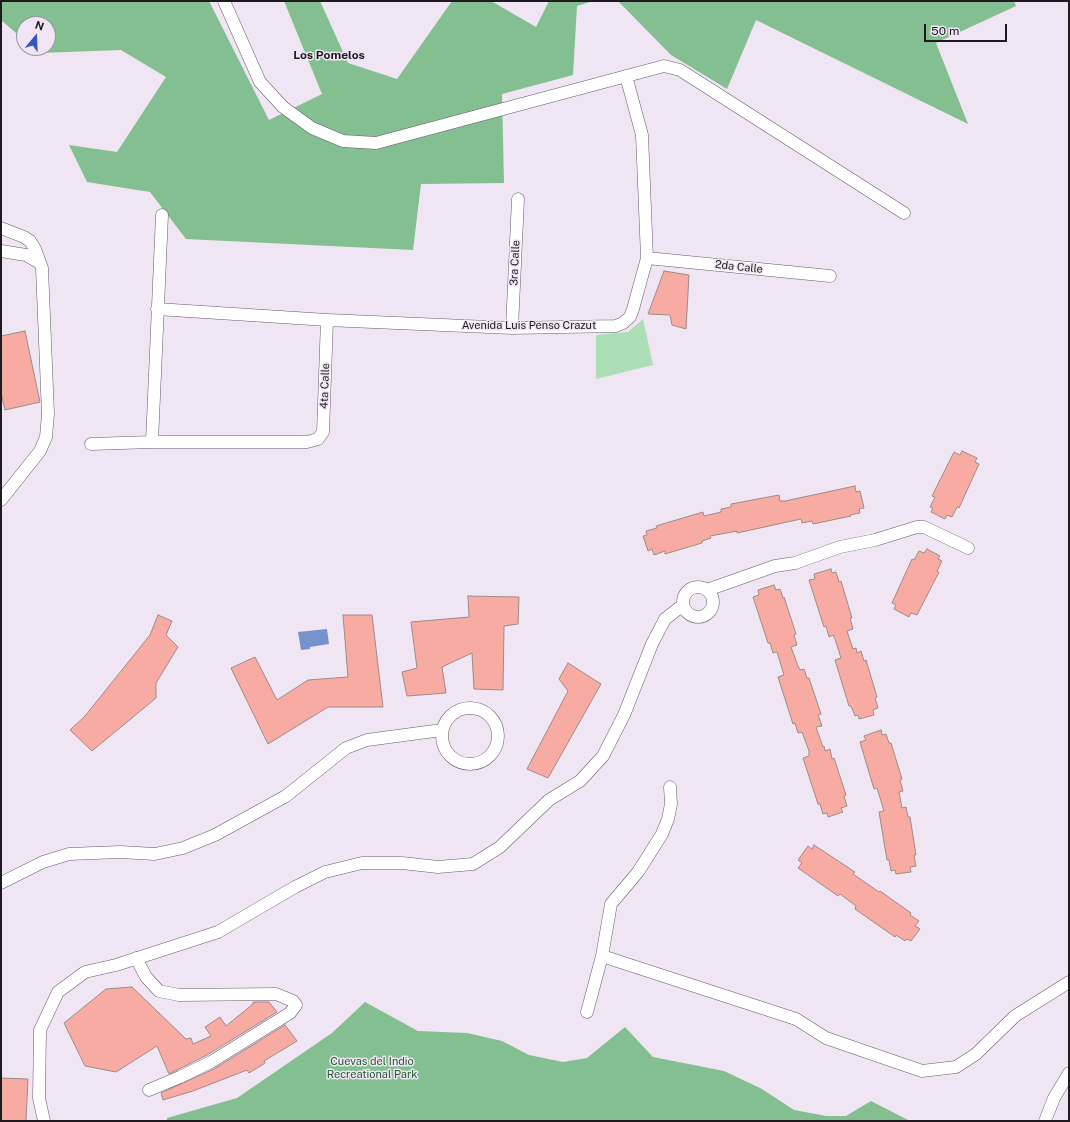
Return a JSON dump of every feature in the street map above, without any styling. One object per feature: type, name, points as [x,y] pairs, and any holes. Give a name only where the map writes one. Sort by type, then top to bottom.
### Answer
[{"type":"street","points":[[224,1],[260,82],[283,107],[312,128],[343,141],[376,143],[664,66],[680,70],[904,214]]},
{"type":"street","name":"Avenida Luis Penso Crazut","points":[[157,309],[327,320],[512,328],[616,326],[623,323],[630,317],[633,309],[647,258],[642,135],[626,76]]},
{"type":"street","name":"3ra Calle","points":[[512,328],[518,199]]},
{"type":"street","points":[[91,444],[152,442],[162,215]]},
{"type":"street","points":[[1,500],[36,458],[46,437],[48,414],[43,275],[40,263],[35,249],[30,241],[5,229],[2,251],[26,255],[40,263]]},
{"type":"street","name":"2da Calle","points":[[647,258],[830,276]]},
{"type":"street","name":"4ta Calle","points":[[152,442],[307,442],[318,439],[322,432],[327,320]]},
{"type":"street","points":[[707,590],[775,566],[795,563],[840,548],[875,540],[917,527],[924,527],[968,548]]},
{"type":"street","points":[[700,587],[707,590],[713,601],[711,611],[703,617],[693,617],[688,614],[683,606],[684,596],[691,589],[700,587]]},
{"type":"street","points":[[44,1121],[39,1098],[40,1030],[58,992],[85,972],[116,965],[218,932],[288,891],[325,872],[362,863],[402,863],[438,867],[474,864],[500,847],[549,800],[580,782],[604,756],[624,715],[652,644],[665,619],[683,606]]},
{"type":"street","points":[[474,708],[487,713],[497,728],[498,738],[495,750],[476,763],[466,763],[450,756],[445,748],[442,730],[452,714],[460,710],[474,708]]},
{"type":"street","points":[[1,883],[43,862],[69,854],[120,852],[155,854],[183,848],[215,835],[286,796],[346,748],[367,740],[442,730]]},
{"type":"street","points":[[588,1012],[602,956],[611,904],[638,872],[662,834],[672,804],[670,787]]},
{"type":"street","points":[[602,956],[796,1019],[826,1038],[922,1070],[956,1067],[976,1054],[1015,1016],[1069,982]]},
{"type":"street","points":[[136,958],[146,976],[159,991],[179,995],[227,993],[276,994],[293,1001],[296,1005],[290,1013],[211,1062],[149,1090]]},
{"type":"street","points":[[1045,1121],[1054,1098],[1069,1073]]},
{"type":"green space","points":[[1,1],[209,1],[269,120],[322,94],[284,1],[320,1],[348,63],[397,79],[452,1],[491,1],[536,27],[549,1],[593,1],[577,6],[573,75],[502,94],[504,183],[421,184],[413,250],[186,239],[150,192],[87,182],[69,145],[117,152],[166,77],[121,50],[56,52],[56,16],[16,16],[16,33],[1,20]]},
{"type":"green space","points":[[618,1],[1014,1],[1016,6],[936,43],[968,124],[756,20],[727,89],[671,55]]},
{"type":"green space","points":[[643,319],[653,365],[596,379],[596,335],[628,332]]},
{"type":"green space","name":"Cuevas del Indio Recreational Park","points":[[365,1002],[418,1031],[467,1033],[502,1041],[529,1055],[563,1062],[587,1058],[625,1027],[653,1057],[724,1071],[762,1089],[794,1110],[826,1116],[846,1116],[871,1101],[910,1121],[167,1121],[167,1118],[237,1098],[332,1033]]},
{"type":"water","points":[[327,629],[329,644],[301,650],[298,632]]},
{"type":"building","points":[[664,271],[689,275],[686,329],[672,325],[670,315],[648,314]]},
{"type":"building","points":[[25,331],[40,402],[5,410],[1,393],[1,336]]},
{"type":"building","points":[[962,451],[977,458],[975,462],[979,464],[959,508],[957,507],[952,517],[947,515],[945,519],[931,512],[933,508],[930,507],[935,497],[932,496],[954,452],[960,455]]},
{"type":"building","points":[[855,486],[856,492],[860,491],[864,508],[859,509],[860,513],[850,515],[851,516],[813,524],[812,521],[802,523],[801,519],[737,533],[737,531],[710,536],[711,538],[702,541],[702,543],[665,554],[665,551],[654,555],[652,549],[648,551],[643,536],[647,535],[646,531],[657,528],[656,526],[703,512],[704,516],[721,512],[721,509],[731,507],[731,504],[779,495],[780,501],[785,501]]},
{"type":"building","points":[[927,549],[940,556],[938,559],[942,561],[937,571],[939,572],[917,615],[911,613],[909,617],[894,609],[896,605],[892,603],[912,559],[914,560],[919,551],[924,553]]},
{"type":"building","points":[[831,569],[832,573],[836,572],[839,582],[841,581],[852,618],[850,618],[853,629],[847,631],[853,649],[856,648],[857,653],[861,651],[864,661],[866,660],[877,697],[875,698],[878,708],[873,710],[874,715],[859,719],[858,715],[855,716],[851,706],[849,706],[835,660],[841,658],[835,639],[833,635],[829,637],[826,626],[824,627],[809,580],[815,579],[814,574]]},
{"type":"building","points":[[774,585],[776,590],[780,589],[783,598],[784,597],[796,634],[794,635],[797,645],[791,647],[800,670],[804,669],[807,678],[809,678],[821,714],[818,715],[822,726],[816,727],[825,751],[830,749],[832,759],[834,758],[846,795],[844,796],[847,806],[841,808],[843,812],[828,817],[827,813],[823,814],[820,804],[818,804],[803,758],[809,756],[809,751],[802,732],[798,733],[795,723],[793,724],[778,677],[784,675],[777,652],[773,653],[770,643],[768,643],[753,597],[759,595],[758,590]]},
{"type":"building","points":[[468,596],[519,597],[518,624],[504,626],[503,690],[474,689],[472,653],[442,667],[446,693],[407,696],[402,672],[417,668],[411,622],[469,617]]},
{"type":"building","points":[[158,615],[172,621],[166,635],[178,647],[156,683],[156,698],[92,751],[70,730],[85,716],[150,635]]},
{"type":"building","points":[[343,615],[372,615],[383,707],[328,707],[268,744],[231,668],[255,657],[277,700],[308,680],[348,677]]},
{"type":"building","points":[[568,663],[601,684],[548,778],[527,769],[568,691],[559,679]]},
{"type":"building","points":[[881,730],[882,735],[886,734],[889,743],[891,743],[902,779],[900,780],[903,791],[899,792],[902,808],[906,807],[908,817],[910,817],[916,855],[914,855],[916,866],[910,867],[911,872],[896,874],[895,870],[891,871],[889,860],[887,860],[879,812],[884,811],[877,788],[874,789],[860,742],[866,740],[864,736]]},
{"type":"building","points":[[814,845],[855,872],[853,874],[911,913],[910,915],[919,921],[915,926],[920,929],[911,941],[907,939],[905,941],[896,935],[895,937],[855,909],[856,906],[840,894],[838,896],[798,868],[802,863],[798,860],[808,846],[812,849]]},
{"type":"building","points":[[132,987],[186,1039],[191,1038],[193,1044],[211,1036],[205,1027],[220,1017],[226,1026],[253,1004],[253,1002],[269,1002],[277,1012],[207,1055],[169,1074],[157,1046],[116,1072],[85,1066],[64,1023],[106,989]]},
{"type":"building","points":[[285,1025],[297,1041],[264,1061],[265,1063],[249,1073],[247,1070],[193,1091],[163,1100],[161,1093],[214,1069]]},
{"type":"building","points":[[1,1078],[28,1079],[26,1121],[1,1121]]},
{"type":"district","name":"Los Pomelos","points":[[329,55]]}]
